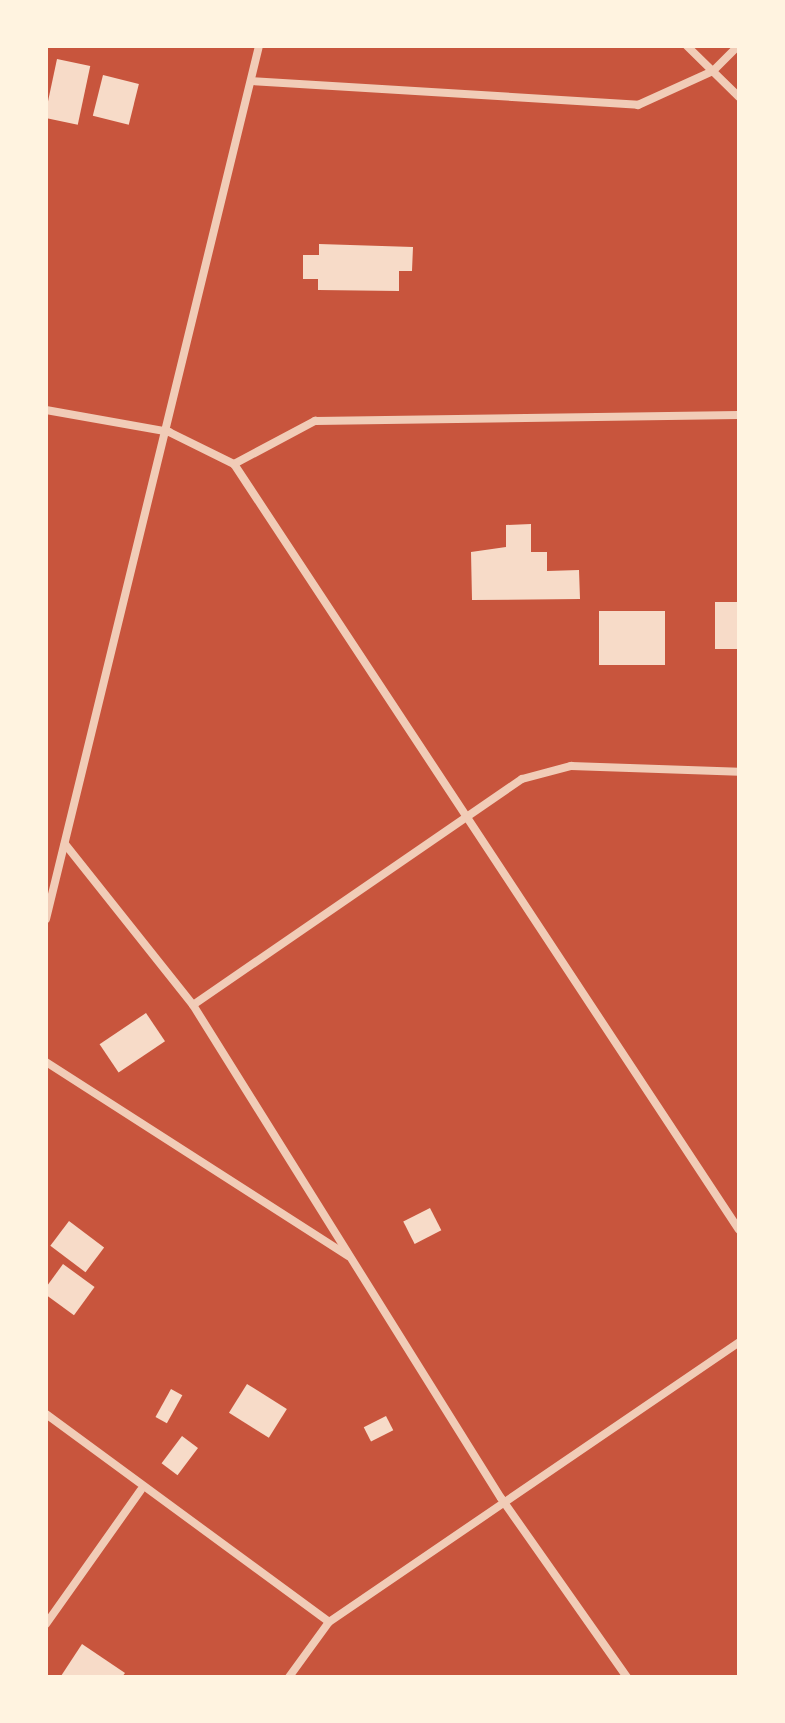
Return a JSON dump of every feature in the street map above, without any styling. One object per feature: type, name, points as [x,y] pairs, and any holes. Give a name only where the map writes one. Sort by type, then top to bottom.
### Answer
[{"type":"street","points":[[46,919],[169,432],[259,46]]},
{"type":"street","points":[[687,46],[739,97]]},
{"type":"street","points":[[251,81],[638,105],[713,71],[738,46]]},
{"type":"street","points":[[46,410],[169,432],[234,464],[739,1230]]},
{"type":"street","points":[[234,464],[315,421],[739,415]]},
{"type":"street","points":[[193,1005],[464,813],[522,779],[571,766],[739,772]]},
{"type":"street","points":[[65,844],[193,1005],[501,1498],[627,1677]]},
{"type":"street","points":[[46,1062],[352,1259]]},
{"type":"street","points":[[289,1677],[329,1622],[501,1498],[739,1342]]},
{"type":"street","points":[[46,1414],[141,1490],[329,1622]]},
{"type":"street","points":[[46,1624],[141,1490]]},
{"type":"building","points":[[57,59],[90,66],[78,125],[46,118]]},
{"type":"building","points":[[103,75],[139,84],[129,125],[93,116]]},
{"type":"building","points":[[319,244],[413,247],[412,271],[399,271],[399,291],[318,290],[318,279],[303,279],[303,255],[319,255]]},
{"type":"building","points":[[531,524],[531,552],[547,552],[547,571],[579,570],[580,599],[472,600],[471,552],[506,547],[506,525]]},
{"type":"building","points":[[715,602],[739,602],[739,649],[715,649]]},
{"type":"building","points":[[599,611],[665,611],[665,665],[599,665]]},
{"type":"building","points":[[146,1013],[165,1041],[119,1073],[100,1044]]},
{"type":"building","points":[[430,1208],[441,1230],[415,1244],[403,1222]]},
{"type":"building","points":[[69,1221],[104,1247],[85,1272],[50,1246]]},
{"type":"building","points":[[63,1264],[95,1287],[74,1315],[46,1295],[46,1287]]},
{"type":"building","points":[[247,1384],[287,1409],[269,1438],[229,1413]]},
{"type":"building","points":[[171,1389],[182,1395],[167,1423],[155,1417]]},
{"type":"building","points":[[386,1416],[393,1430],[371,1442],[364,1427]]},
{"type":"building","points":[[182,1436],[198,1448],[178,1475],[162,1463]]},
{"type":"building","points":[[82,1644],[125,1673],[122,1677],[61,1676]]}]
